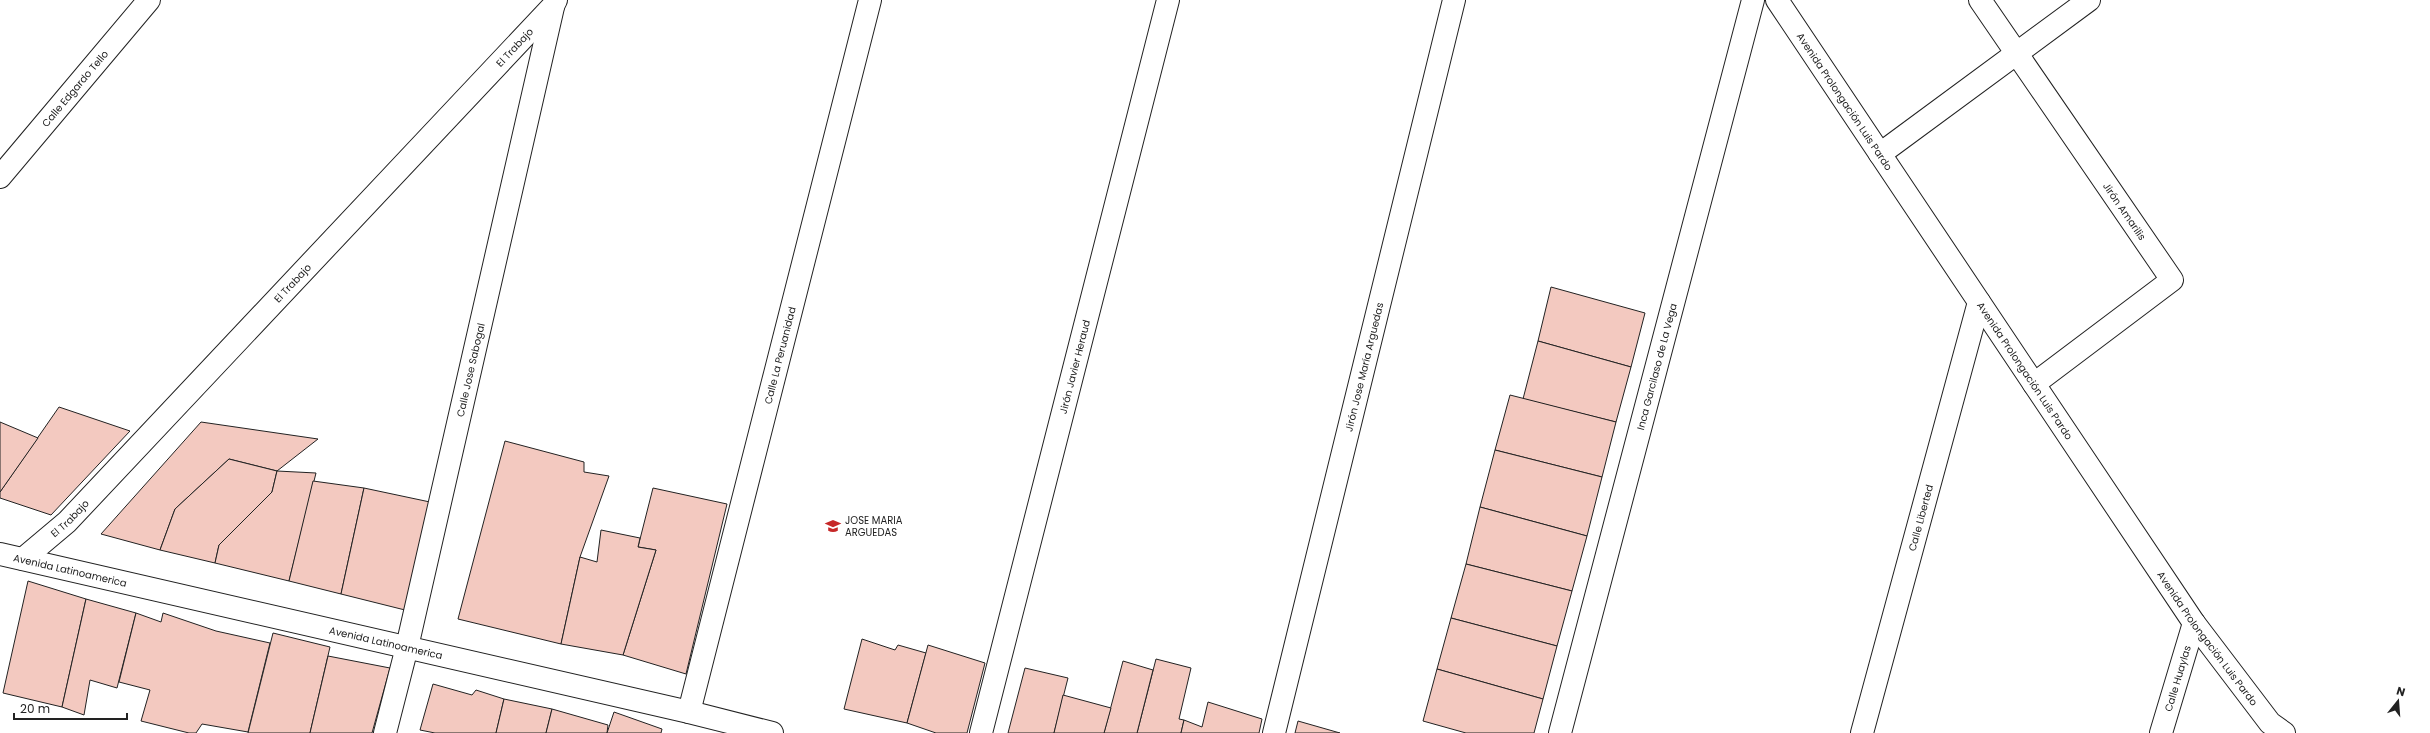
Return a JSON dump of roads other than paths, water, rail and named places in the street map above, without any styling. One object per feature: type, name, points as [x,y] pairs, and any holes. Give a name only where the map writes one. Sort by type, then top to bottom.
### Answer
[{"type":"street","name":"Calle Edgardo Tello","points":[[0,177],[149,0]]},
{"type":"street","name":"Calle La Peruanidad","points":[[689,712],[870,0]]},
{"type":"street","name":"Jirón Javier Heraud","points":[[981,733],[1168,0]]},
{"type":"street","name":"Jirón Jose María Arguedas","points":[[1274,733],[1454,0]]},
{"type":"street","name":"Inca Garcilaso de La Vega","points":[[1560,733],[1753,0]]},
{"type":"street","name":"Avenida Prolongación Luis Pardo","points":[[1777,0],[2194,623],[2270,723],[2284,733]]},
{"type":"street","name":"Jirón Amarilis","points":[[1980,0],[2015,54],[2172,280],[2034,384]]},
{"type":"street","points":[[1880,154],[2088,0]]},
{"type":"street","name":"El Trabajo","points":[[23,559],[67,522],[555,3]]},
{"type":"street","name":"Calle Jose Sabogal","points":[[385,733],[407,647],[555,3]]},
{"type":"street","name":"Calle Liberted","points":[[1862,733],[1979,302]]},
{"type":"street","name":"Avenida Latinoamerica","points":[[0,554],[689,712],[772,733]]},
{"type":"street","name":"Calle Huaylas","points":[[2161,733],[2194,623]]},
{"type":"place","name":"JOSE MARIA ARGUEDAS","points":[[833,526]]}]
